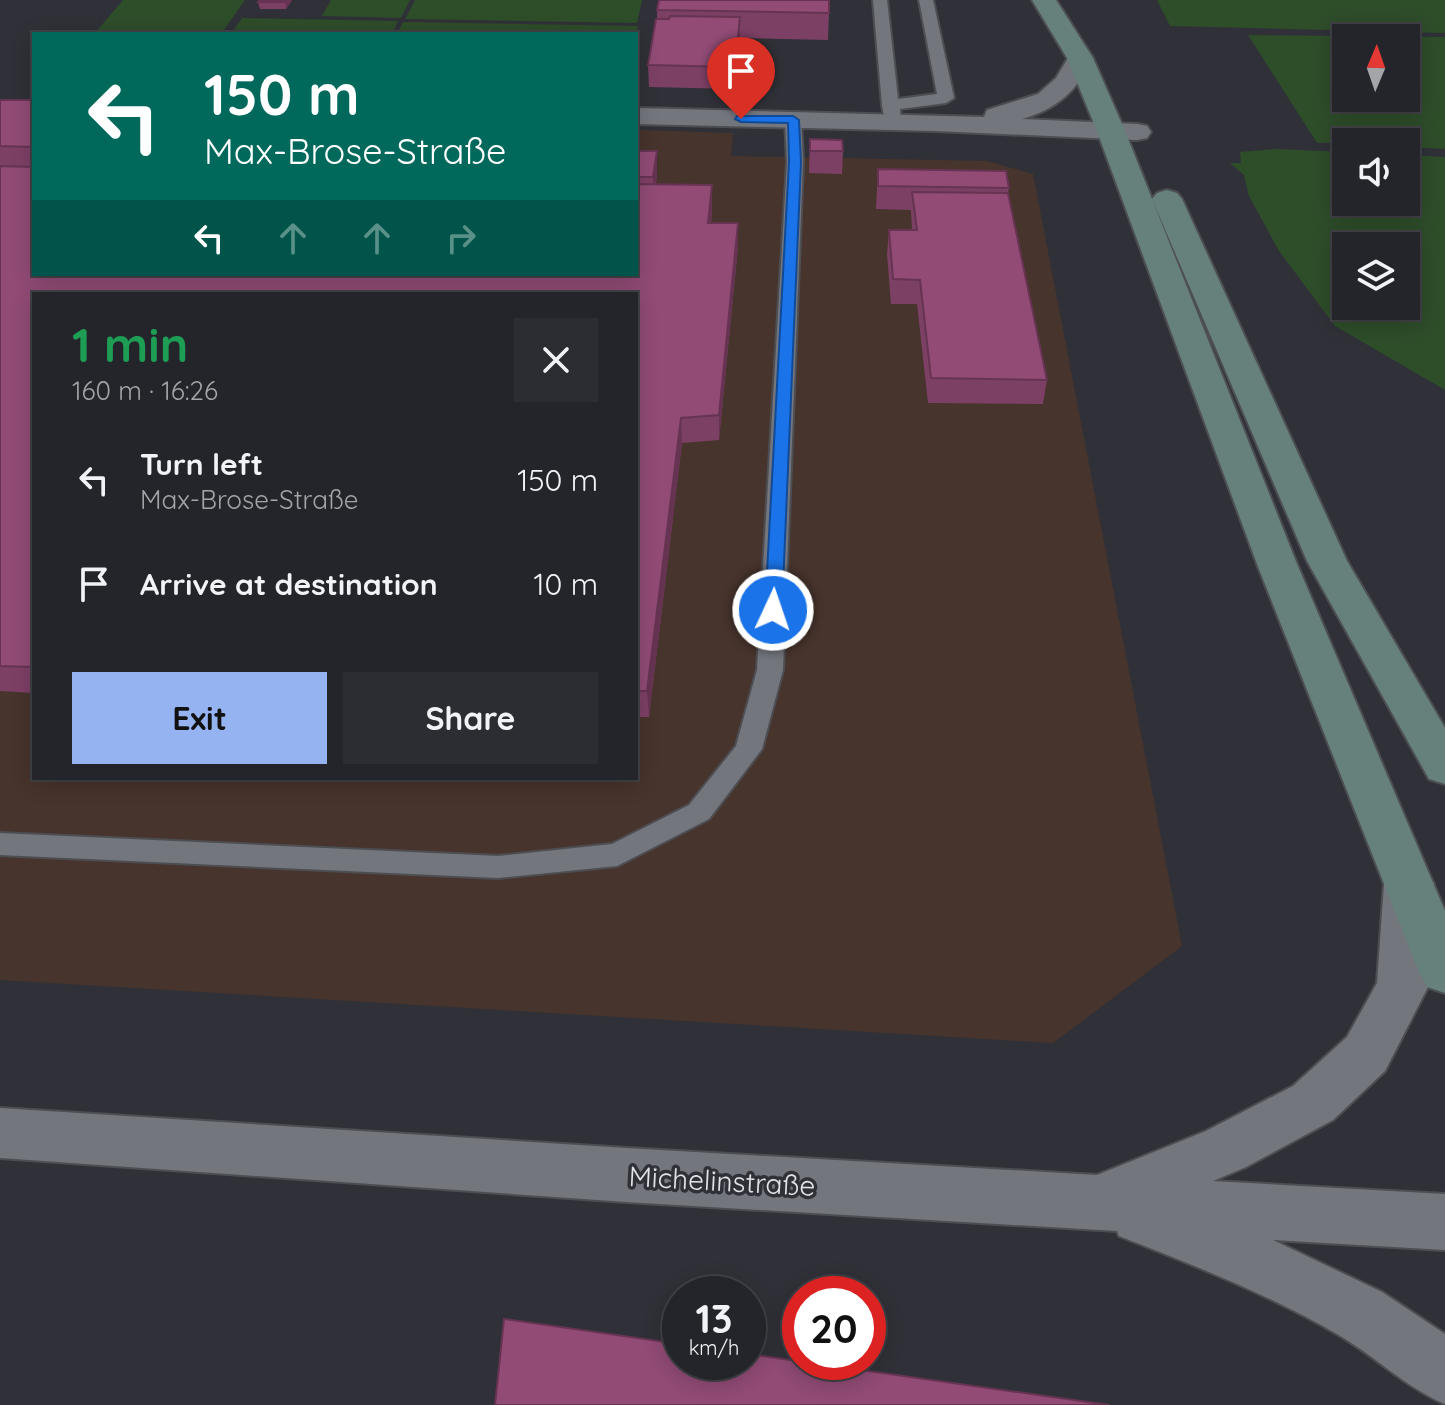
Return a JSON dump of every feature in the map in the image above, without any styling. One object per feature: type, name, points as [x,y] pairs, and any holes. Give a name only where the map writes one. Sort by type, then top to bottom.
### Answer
[{"type":"main road","points":[[1044,0],[1124,132],[1327,561],[1445,767]]},
{"type":"main road","points":[[1066,0],[1100,58],[1277,564],[1445,972]]},
{"type":"street","points":[[941,123],[1022,111],[1055,97],[1080,58]]},
{"type":"street","points":[[638,116],[793,120],[891,113],[941,123],[1124,132]]},
{"type":"street","points":[[1101,1201],[1226,1149],[1313,1103],[1366,1054],[1403,985],[1409,884]]},
{"type":"street","name":"Michelinstraße","points":[[0,1133],[626,1175],[1445,1222]]},
{"type":"street","points":[[1101,1201],[1231,1250],[1360,1313],[1445,1372]]},
{"type":"lane","points":[[880,0],[891,113],[946,98],[926,0]]},
{"type":"lane","points":[[0,844],[498,867],[617,855],[699,812],[749,749],[770,670],[795,162],[793,120]]},
{"type":"shaded area","points":[[0,121],[32,276],[638,276],[638,130],[733,133],[731,156],[987,161],[1033,174],[1182,946],[1053,1043],[0,980]]},
{"type":"green space","points":[[123,0],[245,0],[222,32],[96,32]]},
{"type":"green space","points":[[331,0],[410,0],[401,18],[322,16]]},
{"type":"green space","points":[[415,0],[642,0],[637,23],[405,19]]},
{"type":"green space","points":[[1157,0],[1445,0],[1445,33],[1420,32],[1420,24],[1332,24],[1332,30],[1170,26]]},
{"type":"green space","points":[[242,18],[398,21],[393,32],[232,32]]},
{"type":"green space","points":[[403,22],[638,26],[637,32],[398,32]]},
{"type":"green space","points":[[1248,35],[1332,36],[1332,112],[1420,112],[1420,37],[1445,37],[1445,149],[1420,148],[1420,128],[1332,128],[1332,143],[1317,143]]},
{"type":"green space","points":[[1275,149],[1332,151],[1332,216],[1420,216],[1420,156],[1445,157],[1445,390],[1335,326],[1279,251],[1249,196],[1244,175],[1230,163],[1241,163],[1240,152]]},
{"type":"building","points":[[260,0],[286,0],[258,2]]},
{"type":"building","points":[[659,0],[829,0],[829,13],[657,10]]},
{"type":"building","points":[[670,16],[740,17],[735,67],[648,65],[656,19],[669,19]]},
{"type":"building","points":[[0,100],[32,100],[32,147],[0,146]]},
{"type":"building","points":[[810,139],[842,140],[843,151],[810,151]]},
{"type":"building","points":[[638,151],[657,151],[653,177],[638,177]]},
{"type":"building","points":[[0,166],[32,167],[32,276],[638,276],[638,184],[712,185],[708,223],[738,223],[719,415],[681,418],[647,691],[638,691],[638,292],[32,292],[32,667],[0,666]]},
{"type":"building","points":[[878,169],[1006,171],[1009,188],[878,186]]},
{"type":"building","points":[[912,192],[1008,193],[1047,380],[931,378],[920,280],[893,279],[889,230],[917,230]]},
{"type":"building","points":[[504,1319],[662,1341],[662,1380],[766,1380],[766,1357],[782,1359],[782,1380],[886,1380],[886,1373],[1109,1405],[495,1405]]},
{"type":"route","points":[[741,119],[793,120],[795,162],[773,610]]}]
